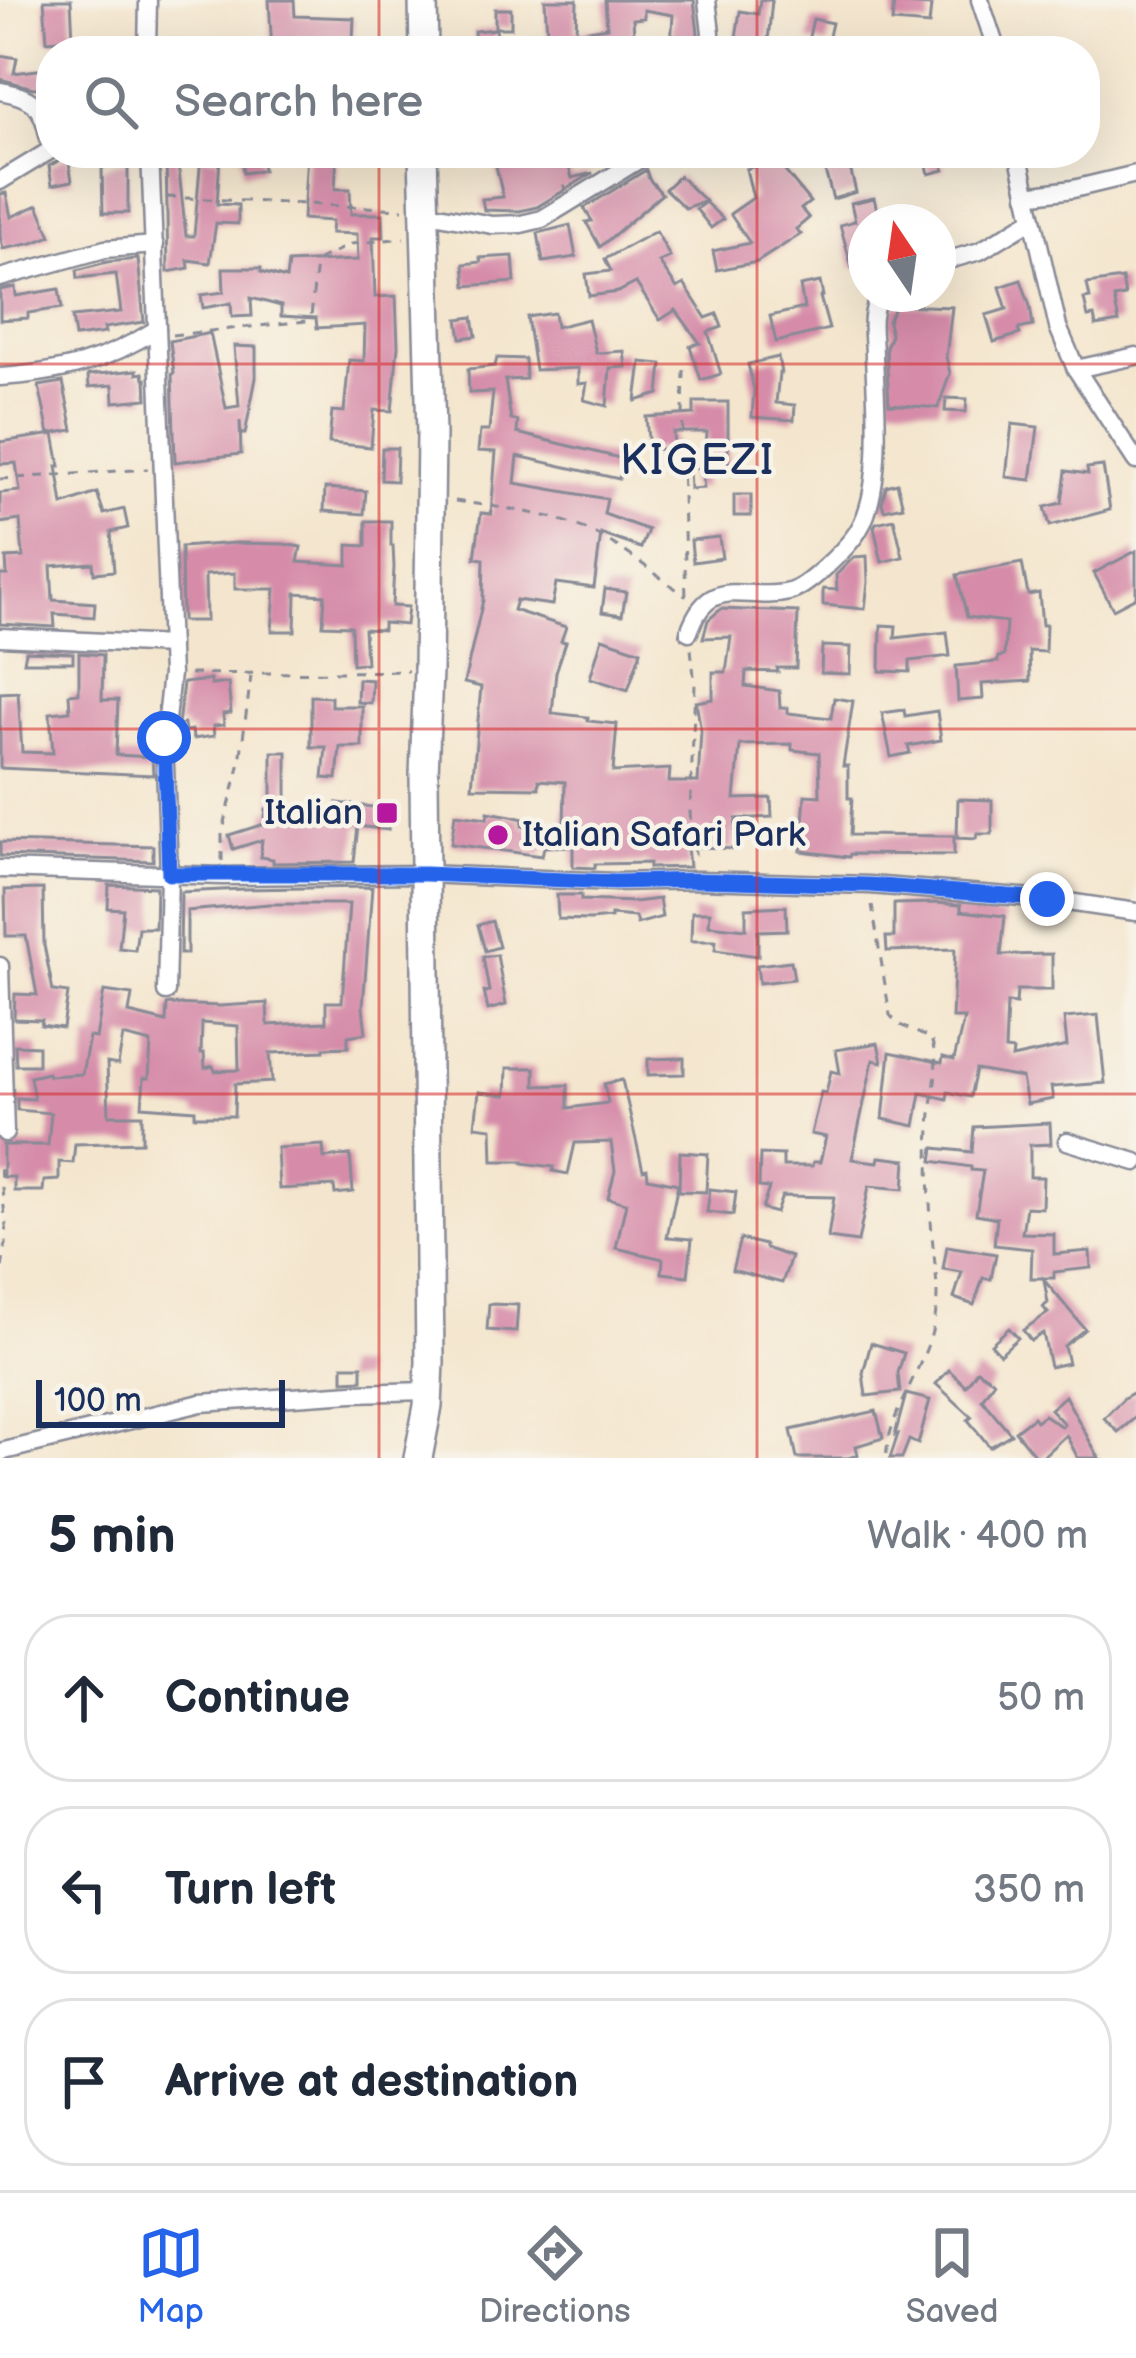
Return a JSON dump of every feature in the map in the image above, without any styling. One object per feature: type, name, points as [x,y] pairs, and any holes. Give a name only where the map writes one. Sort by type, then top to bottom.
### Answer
[{"type":"main road","points":[[423,0],[424,36]]},
{"type":"main road","points":[[418,1458],[428,1391],[424,775],[431,434],[423,168]]},
{"type":"street","points":[[147,36],[148,0]]},
{"type":"street","points":[[707,0],[710,36]]},
{"type":"street","points":[[980,0],[992,36]]},
{"type":"street","points":[[0,91],[24,95],[36,105]]},
{"type":"street","points":[[0,181],[36,159]]},
{"type":"street","points":[[152,168],[171,674],[164,738],[169,874],[166,992]]},
{"type":"street","points":[[424,225],[521,224],[542,219],[625,168]]},
{"type":"street","points":[[1021,168],[1058,327],[1076,369],[1134,453]]},
{"type":"street","points":[[1027,195],[1136,174]]},
{"type":"street","points":[[956,258],[980,251],[1033,219]]},
{"type":"street","points":[[0,278],[105,248],[155,245]]},
{"type":"street","points":[[689,632],[702,604],[717,596],[795,591],[849,544],[862,525],[879,419],[872,312]]},
{"type":"street","points":[[0,377],[72,368],[157,333]]},
{"type":"street","points":[[1076,369],[1136,356]]},
{"type":"street","points":[[0,637],[170,645]]},
{"type":"street","points":[[0,869],[870,885],[1047,899],[1136,912]]},
{"type":"street","points":[[0,966],[5,1133]]},
{"type":"street","points":[[1067,1142],[1136,1162]]},
{"type":"street","points":[[0,1452],[201,1403],[428,1391]]},
{"type":"path","points":[[154,196],[390,208],[424,225]]},
{"type":"path","points":[[157,333],[307,321],[319,260],[351,244],[424,225]]},
{"type":"path","points":[[0,479],[164,468]]},
{"type":"path","points":[[430,496],[576,525],[686,597]]},
{"type":"path","points":[[171,674],[428,671]]},
{"type":"path","points":[[223,876],[222,834],[240,762],[251,674]]},
{"type":"path","points":[[870,885],[890,1015],[928,1036],[936,1061],[929,1147],[935,1321],[889,1431],[886,1458]]},
{"type":"path","points":[[0,1169],[7,1236],[0,1282]]},
{"type":"building","points":[[44,0],[71,0],[73,36],[47,36]]},
{"type":"building","points":[[269,0],[294,0],[295,16],[354,18],[353,36],[271,36]]},
{"type":"building","points":[[545,0],[577,0],[576,32],[607,27],[605,0],[694,0],[697,36],[672,36],[673,15],[644,10],[644,18],[633,19],[634,36],[547,36]]},
{"type":"building","points":[[760,0],[772,0],[768,36],[736,36],[740,11],[758,14]]},
{"type":"building","points":[[894,3],[931,6],[929,25],[892,22]]},
{"type":"building","points":[[495,9],[511,9],[511,28],[495,28]]},
{"type":"building","points":[[813,19],[832,23],[829,36],[809,36]]},
{"type":"building","points":[[496,29],[497,36],[474,36],[474,31]]},
{"type":"building","points":[[0,55],[17,58],[14,73],[36,70],[36,88],[0,79]]},
{"type":"building","points":[[49,168],[70,168],[72,181],[52,185]]},
{"type":"building","points":[[102,168],[128,168],[128,213],[103,213]]},
{"type":"building","points":[[166,168],[179,168],[186,236],[194,236],[200,168],[219,168],[217,204],[238,205],[238,224],[216,223],[210,263],[188,260],[189,268],[168,272]]},
{"type":"building","points":[[306,168],[336,168],[335,189],[350,189],[351,214],[383,214],[384,237],[373,237],[375,297],[396,296],[398,346],[392,411],[374,410],[371,447],[329,443],[332,411],[344,412],[349,360],[364,361],[365,325],[317,328],[316,318],[281,316],[281,306],[251,298],[252,316],[232,317],[231,303],[203,308],[201,295],[224,292],[223,268],[261,268],[261,272],[286,279],[288,263],[358,260],[357,234],[331,233],[332,221],[303,219]]},
{"type":"building","points":[[496,168],[569,168],[572,178],[593,173],[566,189],[564,185],[565,190],[537,207],[484,210],[482,199],[503,197]]},
{"type":"building","points":[[792,168],[784,170],[810,202],[801,209],[809,218],[796,229],[801,234],[757,262],[717,270],[713,251],[750,243],[730,214],[753,198],[746,169]]},
{"type":"building","points":[[850,168],[856,192],[833,199],[825,171]]},
{"type":"building","points":[[646,170],[662,194],[600,247],[584,208]]},
{"type":"building","points":[[679,176],[705,201],[685,208],[665,189]]},
{"type":"building","points":[[6,193],[11,217],[38,205],[51,236],[3,249],[0,194]]},
{"type":"building","points":[[705,202],[723,219],[711,228],[696,209]]},
{"type":"building","points":[[848,223],[848,254],[840,225]]},
{"type":"building","points":[[570,225],[576,257],[543,262],[538,233]]},
{"type":"building","points":[[656,231],[670,257],[659,262],[677,288],[684,284],[706,318],[717,314],[722,327],[708,332],[721,374],[701,380],[690,346],[700,343],[676,310],[660,320],[636,283],[618,292],[589,296],[586,274],[611,271],[605,259]]},
{"type":"building","points":[[513,256],[515,282],[466,286],[464,264]]},
{"type":"building","points":[[138,259],[144,322],[75,337],[72,317],[121,312],[116,274],[78,278],[77,270]]},
{"type":"building","points":[[1122,279],[1125,296],[1114,298],[1119,322],[1096,326],[1094,316],[1088,317],[1084,299],[1090,298],[1087,284]]},
{"type":"building","points":[[1021,280],[1033,326],[994,342],[986,315],[1007,309],[1000,287]]},
{"type":"building","points":[[820,282],[829,329],[776,342],[770,316],[804,308],[800,286]]},
{"type":"building","points":[[15,287],[16,296],[59,289],[62,308],[0,320],[0,290]]},
{"type":"building","points":[[892,312],[951,312],[946,357],[950,373],[938,408],[889,404],[888,322]]},
{"type":"building","points":[[554,313],[556,327],[588,319],[596,353],[624,351],[626,367],[610,368],[607,406],[584,400],[587,383],[578,384],[578,368],[535,370],[527,317]]},
{"type":"building","points":[[473,317],[476,336],[461,338],[458,319]]},
{"type":"building","points":[[210,333],[226,408],[239,406],[234,346],[256,347],[256,378],[245,434],[241,434],[240,421],[241,454],[175,462],[170,341]]},
{"type":"building","points":[[778,357],[781,373],[776,403],[795,405],[794,420],[752,417],[754,390],[748,364]]},
{"type":"building","points":[[497,358],[525,359],[526,379],[505,380],[511,420],[518,421],[517,433],[624,459],[619,479],[518,456],[515,483],[607,499],[604,514],[648,530],[641,548],[601,534],[594,588],[556,583],[552,605],[516,600],[513,610],[566,627],[552,713],[617,724],[613,772],[670,769],[669,782],[698,782],[701,731],[696,702],[713,699],[713,672],[726,672],[731,637],[703,638],[708,620],[721,609],[798,612],[796,668],[746,671],[745,686],[779,691],[780,708],[788,708],[788,713],[831,718],[834,698],[853,701],[843,766],[848,766],[848,798],[852,798],[850,835],[954,836],[954,855],[849,857],[801,851],[805,795],[820,796],[819,753],[792,750],[792,744],[740,745],[735,799],[771,798],[772,817],[736,819],[733,849],[687,846],[689,867],[649,868],[649,863],[573,867],[573,846],[544,847],[542,856],[451,844],[455,814],[487,818],[488,812],[523,819],[522,826],[557,832],[557,827],[564,827],[565,782],[539,780],[539,788],[472,787],[481,687],[464,683],[483,600],[484,559],[475,558],[481,513],[491,514],[496,452],[478,451],[480,431],[489,431],[493,392],[469,393],[468,369],[495,366]]},
{"type":"building","points":[[641,362],[662,364],[659,394],[636,401]]},
{"type":"building","points":[[137,370],[146,379],[147,399],[114,402],[113,385],[89,387],[88,375]]},
{"type":"building","points":[[63,382],[73,430],[49,434],[39,386]]},
{"type":"building","points":[[946,398],[967,399],[966,412],[945,411]]},
{"type":"building","points":[[694,402],[728,402],[728,471],[705,470],[707,432],[673,432],[674,448],[649,450],[646,417],[694,414]]},
{"type":"building","points":[[1012,424],[1038,427],[1031,480],[1006,477]]},
{"type":"building","points":[[54,434],[63,505],[97,493],[104,514],[124,509],[128,528],[111,532],[114,571],[94,573],[93,563],[51,566],[53,600],[95,603],[94,617],[54,614],[55,627],[0,624],[0,575],[7,575],[6,558],[23,557],[20,520],[0,523],[0,493],[20,491],[16,463],[0,464],[0,442]]},
{"type":"building","points":[[382,448],[397,448],[396,481],[381,480]]},
{"type":"building","points":[[1103,466],[1110,510],[1050,526],[1045,507],[1062,503],[1066,471],[1088,474],[1087,468]]},
{"type":"building","points":[[702,468],[704,488],[690,489],[689,469]]},
{"type":"building","points":[[897,483],[903,506],[884,510],[886,486]]},
{"type":"building","points":[[325,488],[366,491],[364,514],[324,511]]},
{"type":"building","points":[[734,495],[751,495],[751,516],[734,516]]},
{"type":"building","points":[[894,519],[903,557],[882,562],[874,527]]},
{"type":"building","points":[[366,521],[391,521],[392,606],[408,607],[406,625],[383,623],[383,630],[364,629],[366,663],[352,664],[351,626],[323,625],[325,595],[296,593],[295,631],[272,631],[275,589],[235,589],[235,573],[205,575],[206,621],[182,621],[181,547],[284,544],[301,547],[298,562],[348,565],[348,545],[366,546]]},
{"type":"building","points":[[719,537],[722,558],[693,562],[691,540]]},
{"type":"building","points":[[1136,551],[1136,597],[1113,609],[1094,573]]},
{"type":"building","points":[[867,556],[865,609],[823,605],[823,589],[837,590],[836,575],[854,557]]},
{"type":"building","points":[[1022,563],[1028,595],[1039,593],[1042,625],[1046,625],[1045,652],[1029,651],[1030,681],[982,684],[983,699],[958,701],[956,666],[998,662],[1004,656],[1006,622],[967,617],[957,575]]},
{"type":"building","points":[[605,589],[626,592],[622,615],[602,612]]},
{"type":"building","points":[[881,625],[896,626],[895,638],[947,632],[950,656],[910,661],[910,672],[880,671]]},
{"type":"building","points":[[602,638],[641,651],[628,690],[590,678]]},
{"type":"building","points":[[822,646],[851,647],[850,674],[821,673]]},
{"type":"building","points":[[26,651],[73,653],[73,662],[24,662]]},
{"type":"building","points":[[79,653],[103,655],[102,700],[118,700],[116,755],[152,757],[153,775],[0,768],[0,693],[18,692],[22,752],[53,753],[50,713],[70,711],[69,694],[79,693]]},
{"type":"building","points":[[358,679],[372,680],[371,703],[357,702]]},
{"type":"building","points":[[210,680],[211,685],[228,683],[231,713],[223,714],[224,725],[213,726],[214,736],[193,739],[192,730],[178,725],[183,683]]},
{"type":"building","points":[[311,696],[331,697],[331,706],[362,706],[362,747],[340,747],[337,779],[323,778],[326,747],[311,747]]},
{"type":"building","points":[[904,710],[905,716],[937,711],[941,740],[908,746],[910,753],[891,757],[882,713]]},
{"type":"building","points":[[272,752],[287,752],[287,809],[336,815],[337,803],[390,809],[388,830],[358,826],[354,862],[273,863],[273,859],[260,857],[262,840],[233,849],[229,835],[264,824],[266,809],[272,810]]},
{"type":"building","points":[[958,799],[992,800],[992,834],[957,838]]},
{"type":"building","points":[[0,842],[153,846],[153,861],[0,856]]},
{"type":"building","points":[[109,885],[156,887],[155,928],[138,928],[135,950],[119,948],[123,909],[108,908]]},
{"type":"building","points":[[372,887],[363,1007],[366,1033],[348,1036],[348,1047],[270,1053],[272,1082],[235,1084],[234,1116],[195,1116],[195,1110],[142,1106],[151,1043],[123,1036],[118,1065],[107,1063],[109,1115],[142,1115],[142,1142],[75,1144],[73,1163],[59,1162],[59,1180],[44,1181],[43,1191],[14,1191],[14,1177],[3,1177],[3,1145],[48,1145],[51,1113],[17,1110],[17,1098],[34,1099],[30,1077],[82,1074],[89,1037],[96,1038],[104,991],[132,995],[129,1013],[166,1022],[170,1004],[267,1003],[268,1025],[326,1022],[326,1002],[342,1002],[349,904],[187,911],[187,954],[180,954],[181,892]],"holes":[[[202,1023],[238,1026],[239,1070],[205,1068]]]},
{"type":"building","points":[[43,889],[44,945],[53,991],[68,993],[63,1028],[41,1025],[42,1020],[14,1019],[15,994],[37,995],[26,936],[6,936],[5,890]]},
{"type":"building","points":[[557,895],[581,895],[581,900],[659,899],[662,917],[637,924],[635,917],[611,915],[558,919]]},
{"type":"building","points":[[935,903],[1005,916],[1001,955],[1052,954],[1052,990],[1017,990],[1016,1004],[1007,1003],[1005,1050],[1013,1051],[1012,1058],[1067,1046],[1064,1018],[1098,1015],[1105,1083],[1051,1087],[1053,1099],[1027,1104],[1022,1078],[976,1070],[970,1097],[948,1092],[947,1099],[921,1093],[915,1126],[883,1119],[890,1052],[942,1063],[943,1057],[954,1060],[964,1018],[952,1018],[955,949],[887,951],[886,937],[894,937],[894,904]]},
{"type":"building","points":[[786,906],[787,930],[758,931],[758,956],[715,950],[716,941],[691,941],[692,912],[710,912],[709,925],[746,929],[746,908]]},
{"type":"building","points":[[492,921],[499,947],[485,951],[478,925]]},
{"type":"building","points":[[497,955],[506,1005],[488,1010],[483,957]]},
{"type":"building","points":[[791,961],[794,979],[759,983],[757,965]]},
{"type":"building","points":[[878,1043],[882,1062],[873,1060],[852,1159],[906,1160],[904,1189],[869,1186],[858,1242],[828,1238],[834,1197],[782,1196],[776,1213],[762,1209],[769,1188],[759,1187],[760,1154],[783,1155],[783,1166],[820,1162],[826,1137],[811,1134],[821,1092],[826,1093],[831,1071],[840,1073],[836,1050]]},
{"type":"building","points":[[15,1045],[38,1046],[38,1065],[16,1065]]},
{"type":"building","points":[[684,1058],[684,1074],[648,1075],[648,1059]]},
{"type":"building","points":[[507,1068],[535,1068],[535,1086],[568,1085],[568,1108],[608,1103],[604,1084],[622,1080],[643,1170],[647,1169],[648,1178],[678,1184],[667,1237],[692,1239],[688,1276],[662,1273],[663,1259],[616,1248],[626,1203],[608,1198],[615,1171],[611,1142],[575,1143],[568,1174],[523,1161],[493,1161],[492,1128],[475,1126],[479,1092],[506,1095]]},
{"type":"building","points":[[1050,1123],[1051,1144],[1030,1145],[1030,1177],[1043,1177],[1042,1208],[1026,1207],[1022,1233],[1054,1234],[1054,1254],[1090,1251],[1091,1268],[1054,1272],[1054,1278],[1031,1278],[1032,1249],[994,1245],[997,1218],[976,1214],[983,1171],[932,1161],[934,1148],[972,1152],[974,1127]]},
{"type":"building","points":[[323,1145],[324,1158],[350,1155],[353,1192],[335,1194],[334,1186],[279,1189],[277,1148]]},
{"type":"building","points":[[680,1152],[708,1154],[706,1192],[679,1191]]},
{"type":"building","points":[[710,1189],[736,1192],[733,1215],[707,1212]]},
{"type":"building","points":[[740,1239],[791,1257],[782,1283],[732,1270]]},
{"type":"building","points":[[947,1246],[996,1254],[991,1279],[983,1278],[974,1305],[954,1298],[962,1272],[943,1269]]},
{"type":"building","points":[[1044,1280],[1085,1329],[1064,1346],[1068,1363],[1050,1367],[1043,1333],[1031,1341],[1023,1330],[1048,1313],[1043,1307],[1048,1303]]},
{"type":"building","points":[[489,1304],[518,1305],[516,1332],[487,1330]]},
{"type":"building","points":[[1009,1328],[1018,1338],[1000,1354],[991,1344]]},
{"type":"building","points":[[871,1343],[904,1353],[898,1373],[900,1392],[866,1396],[863,1373]]},
{"type":"building","points":[[343,1366],[362,1366],[362,1380],[343,1381]]},
{"type":"building","points":[[949,1370],[966,1386],[977,1370],[994,1381],[982,1399],[1011,1434],[990,1447],[968,1420],[972,1417],[936,1384]]},
{"type":"building","points":[[1136,1391],[1136,1417],[1118,1432],[1104,1418]]},
{"type":"building","points":[[906,1394],[930,1400],[918,1444],[909,1440],[902,1458],[890,1458],[898,1434]]},
{"type":"building","points":[[1065,1396],[1099,1458],[1078,1458],[1066,1435],[1037,1458],[1015,1431],[1044,1415],[1062,1427],[1050,1409]]},
{"type":"building","points":[[876,1411],[883,1438],[856,1446],[858,1455],[797,1458],[791,1430]]},
{"type":"place","name":"Italian","points":[[387,813]]},
{"type":"place","name":"Italian Safari Park","points":[[498,835]]},
{"type":"district","name":"KIGEZI","points":[[698,461]]},
{"type":"route","points":[[164,738],[169,874],[698,880],[870,885],[1047,899]]}]
